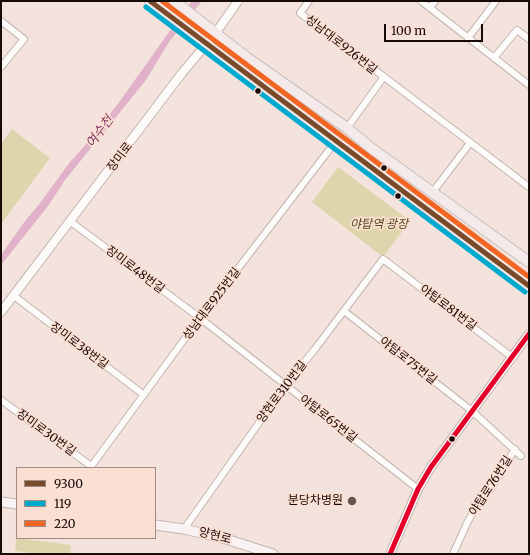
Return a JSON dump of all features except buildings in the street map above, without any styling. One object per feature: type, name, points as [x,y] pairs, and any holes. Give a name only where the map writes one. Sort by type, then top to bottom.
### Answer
[{"type":"main road","points":[[150,1],[336,141],[428,208],[529,286]]},
{"type":"main road","points":[[174,1],[246,57],[529,262]]},
{"type":"main road","points":[[1,502],[16,504]]},
{"type":"main road","name":"양현로","points":[[156,524],[226,539],[273,554]]},
{"type":"street","name":"장미로","points":[[1,312],[215,34],[238,1]]},
{"type":"street","name":"성남대로926번길","points":[[309,1],[300,13],[383,78],[346,128]]},
{"type":"street","points":[[421,1],[529,85]]},
{"type":"street","points":[[430,8],[435,1]]},
{"type":"street","points":[[468,38],[496,1]]},
{"type":"street","points":[[1,21],[24,39],[1,67]]},
{"type":"street","points":[[494,58],[517,30],[529,39]]},
{"type":"street","points":[[383,78],[529,187]]},
{"type":"street","name":"성남대로925번길","points":[[91,467],[200,318],[336,141]]},
{"type":"street","points":[[432,193],[470,143]]},
{"type":"street","name":"장미로48번길","points":[[71,222],[200,318]]},
{"type":"street","name":"양현로310번길","points":[[184,529],[285,386],[383,259]]},
{"type":"street","name":"야탑로81번길","points":[[383,259],[512,357]]},
{"type":"street","name":"장미로38번길","points":[[14,296],[144,395]]},
{"type":"street","name":"야탑로75번길","points":[[344,311],[472,411]]},
{"type":"street","name":"야탑로65번길","points":[[200,318],[285,386],[418,488]]},
{"type":"street","points":[[390,554],[418,488],[431,467],[529,334]]},
{"type":"street","name":"장미로30번길","points":[[1,400],[91,467]]},
{"type":"street","name":"야탑로76번길","points":[[453,554],[478,503],[491,488],[515,449],[472,411]]},
{"type":"street","points":[[515,449],[521,456]]},
{"type":"green space","points":[[12,129],[50,158],[1,224],[1,144]]},
{"type":"green space","name":"야탑역 광장","points":[[338,167],[410,221],[383,257],[312,202]]},
{"type":"green space","points":[[16,538],[71,545],[70,554],[40,554],[15,551]]},
{"type":"water","name":"여수천","points":[[192,1],[202,1],[169,42],[146,80],[65,180],[48,206],[1,265],[1,255],[25,221],[70,162],[89,141],[120,101]]},
{"type":"transit line","name":"9300","points":[[150,1],[529,286]]},
{"type":"transit line","name":"220","points":[[162,1],[529,277]]},
{"type":"transit line","name":"119","points":[[146,7],[525,292]]},
{"type":"transit line","points":[[390,554],[418,489],[431,467],[529,334]]},
{"type":"place","name":"분당차병원","points":[[352,501]]}]
